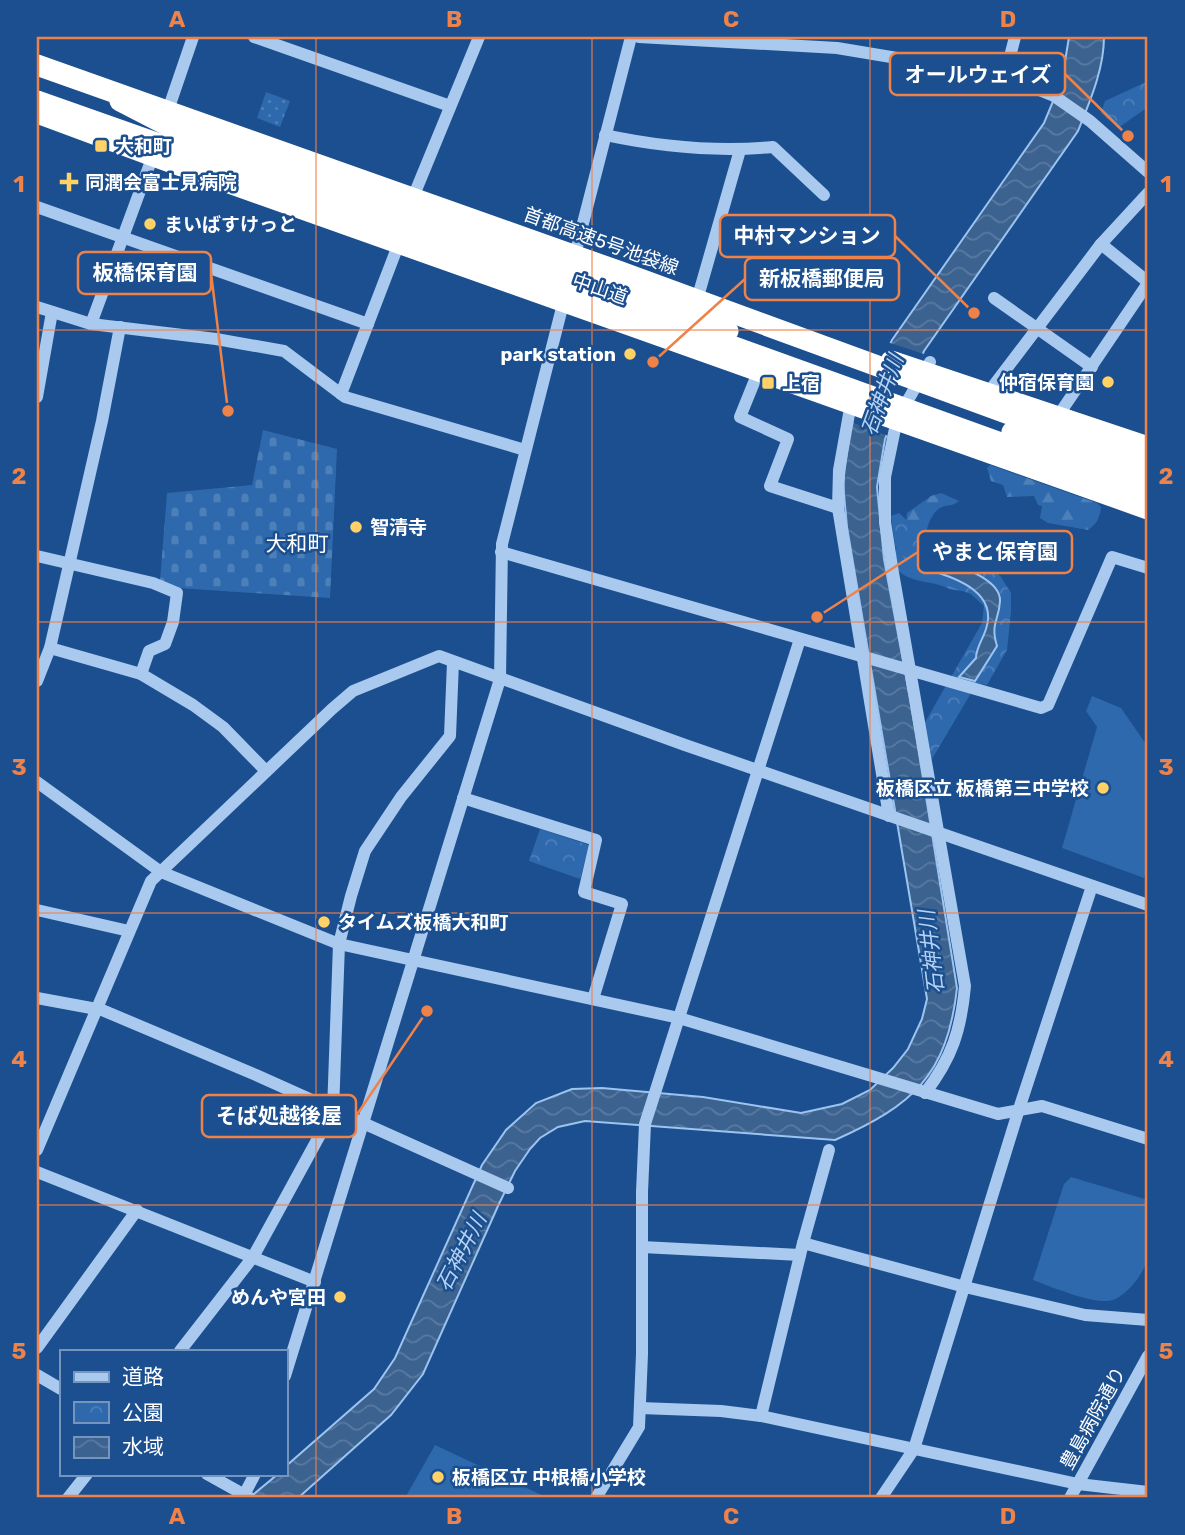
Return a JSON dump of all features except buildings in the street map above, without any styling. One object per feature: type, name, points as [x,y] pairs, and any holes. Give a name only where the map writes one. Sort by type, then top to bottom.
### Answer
[{"type":"highway","points":[[39,61],[166,116],[184,134],[223,151],[676,308],[873,389],[995,426],[1148,481]]},
{"type":"highway","name":"首都高速5号池袋線","points":[[39,61],[1148,464]]},
{"type":"highway","points":[[37,101],[675,325],[1148,496]]},
{"type":"highway","name":"中山道","points":[[37,113],[1148,509]]},
{"type":"highway","name":"中山道","points":[[166,116],[414,195],[877,356],[925,368],[988,393],[1148,447]]},
{"type":"highway","points":[[564,301],[613,294],[1148,481]]},
{"type":"street","points":[[91,324],[153,156],[193,37]]},
{"type":"street","points":[[254,37],[450,106]]},
{"type":"street","points":[[414,195],[479,37]]},
{"type":"street","points":[[287,1370],[500,679],[501,552],[575,250],[631,37]]},
{"type":"street","points":[[639,37],[836,48],[1005,76],[1054,96],[1086,118],[1148,172]]},
{"type":"street","points":[[1005,76],[1015,37]]},
{"type":"street","points":[[605,135],[653,145],[740,150],[773,147],[824,195]]},
{"type":"street","points":[[699,293],[740,150]]},
{"type":"street","points":[[988,393],[1101,244],[1148,193]]},
{"type":"street","points":[[37,207],[368,324]]},
{"type":"street","points":[[341,394],[398,243]]},
{"type":"street","points":[[1060,417],[1062,410],[1148,282],[1101,244]]},
{"type":"street","points":[[994,298],[1092,367]]},
{"type":"street","points":[[37,307],[91,324],[216,339],[284,351],[341,394],[525,450]]},
{"type":"street","points":[[37,397],[52,312]]},
{"type":"street","points":[[37,681],[50,648],[70,563],[120,327]]},
{"type":"street","points":[[922,1092],[950,1054],[962,1021],[965,986],[908,669],[884,499],[885,477],[897,419],[925,368]]},
{"type":"street","points":[[759,370],[740,417],[788,439],[770,485],[838,509]]},
{"type":"street","points":[[853,404],[838,470],[838,509],[891,817]]},
{"type":"street","points":[[501,552],[1041,708],[1048,705],[1112,557],[1148,568]]},
{"type":"street","points":[[37,556],[153,583],[177,593],[173,622],[165,644],[149,651],[141,674]]},
{"type":"street","points":[[596,1498],[639,1427],[645,1124],[800,639]]},
{"type":"street","points":[[50,648],[141,674],[193,705],[223,727],[266,771]]},
{"type":"street","points":[[37,1150],[151,881],[353,691],[439,656],[891,817],[1148,905]]},
{"type":"street","points":[[181,1350],[253,1257],[333,1111],[339,944],[365,852],[401,797],[450,736],[453,662]]},
{"type":"street","points":[[37,782],[161,872],[339,944],[679,1018],[998,1115],[1042,1106],[1148,1139]]},
{"type":"street","points":[[463,798],[597,840],[584,892],[622,904],[593,999]]},
{"type":"street","points":[[881,1498],[914,1449],[1019,1109],[1092,886]]},
{"type":"street","points":[[37,909],[129,931]]},
{"type":"street","points":[[37,998],[96,1010],[256,1076],[508,1188]]},
{"type":"street","points":[[761,1416],[828,1150]]},
{"type":"street","points":[[37,1172],[315,1282]]},
{"type":"street","points":[[37,1348],[137,1210]]},
{"type":"street","points":[[642,1247],[801,1249],[1085,1315],[1148,1320]]},
{"type":"street","name":"豊島病院通り","points":[[1070,1498],[1148,1356]]},
{"type":"street","points":[[37,1375],[60,1388]]},
{"type":"street","points":[[640,1408],[721,1411],[761,1416],[1078,1484],[1148,1492]]},
{"type":"street","points":[[68,1498],[85,1476]]},
{"type":"street","points":[[211,1476],[247,1496],[254,1476]]},
{"type":"green space","points":[[1148,81],[1148,107],[1118,128],[1101,113],[1105,101]]},
{"type":"green space","points":[[266,92],[290,101],[280,127],[257,118]]},
{"type":"green space","points":[[263,430],[337,449],[330,598],[178,588],[160,581],[167,493],[252,485]]},
{"type":"green space","points":[[990,465],[1097,503],[1101,507],[1098,520],[1088,530],[1048,523],[1040,518],[1042,506],[1038,505],[1034,496],[1007,497],[1003,485],[991,481],[987,468]]},
{"type":"green space","points":[[941,493],[959,501],[935,512],[925,538],[931,544],[954,549],[988,571],[960,581],[963,591],[914,579],[896,567],[896,548],[904,535],[907,513],[931,496]]},
{"type":"green space","points":[[899,513],[936,547],[994,570],[1011,593],[1007,650],[987,685],[977,683],[932,759],[924,724],[982,623],[984,606],[971,594],[931,580],[907,562],[895,546],[891,516]]},
{"type":"green space","points":[[1092,696],[1121,708],[1148,747],[1148,866],[1144,878],[1062,848],[1097,727],[1086,711]]},
{"type":"green space","points":[[540,829],[589,845],[580,879],[529,861]]},
{"type":"green space","points":[[1071,1177],[1148,1200],[1147,1262],[1134,1284],[1114,1300],[1090,1299],[1033,1280],[1064,1184]]},
{"type":"green space","points":[[435,1445],[548,1498],[405,1498]]},
{"type":"water","name":"石神井川","points":[[1069,37],[1104,37],[1099,73],[1078,131],[924,351],[885,439],[877,487],[884,559],[910,698],[957,988],[945,1044],[935,1066],[922,1084],[905,1100],[886,1114],[835,1140],[585,1121],[558,1127],[540,1138],[515,1171],[423,1374],[391,1415],[298,1498],[249,1498],[276,1476],[287,1476],[287,1465],[374,1389],[395,1358],[482,1165],[506,1130],[536,1103],[572,1089],[602,1088],[703,1097],[801,1113],[842,1104],[870,1090],[908,1049],[922,1019],[927,999],[847,527],[843,483],[850,428],[892,340],[1044,123],[1062,80]]},
{"type":"water","points":[[937,558],[985,579],[998,593],[1000,601],[994,632],[997,646],[975,681],[959,677],[976,658],[986,629],[986,606],[973,589],[929,570],[928,563]]},
{"type":"pier","points":[[887,342],[924,354],[889,436],[851,422]]},
{"type":"place","name":"オールウェイズ","points":[[1128,136]]},
{"type":"place","name":"大和町","points":[[101,146]]},
{"type":"place","name":"同潤会富士見病院","points":[[69,182]]},
{"type":"place","name":"まいばすけっと","points":[[150,224]]},
{"type":"place","name":"中村マンション","points":[[974,313]]},
{"type":"place","name":"park station","points":[[630,354]]},
{"type":"place","name":"新板橋郵便局","points":[[653,362]]},
{"type":"place","name":"仲宿保育園","points":[[1108,382]]},
{"type":"place","name":"上宿","points":[[768,383]]},
{"type":"place","name":"板橋保育園","points":[[228,411]]},
{"type":"place","name":"智清寺","points":[[356,527]]},
{"type":"place","name":"やまと保育園","points":[[817,617]]},
{"type":"place","name":"板橋区立 板橋第三中学校","points":[[1103,788]]},
{"type":"place","name":"タイムズ板橋大和町","points":[[324,922]]},
{"type":"place","name":"そば処越後屋","points":[[427,1011]]},
{"type":"place","name":"めんや宮田","points":[[340,1297]]},
{"type":"place","name":"板橋区立 中根橋小学校","points":[[438,1477]]},
{"type":"district","name":"大和町","points":[[297,543]]}]
